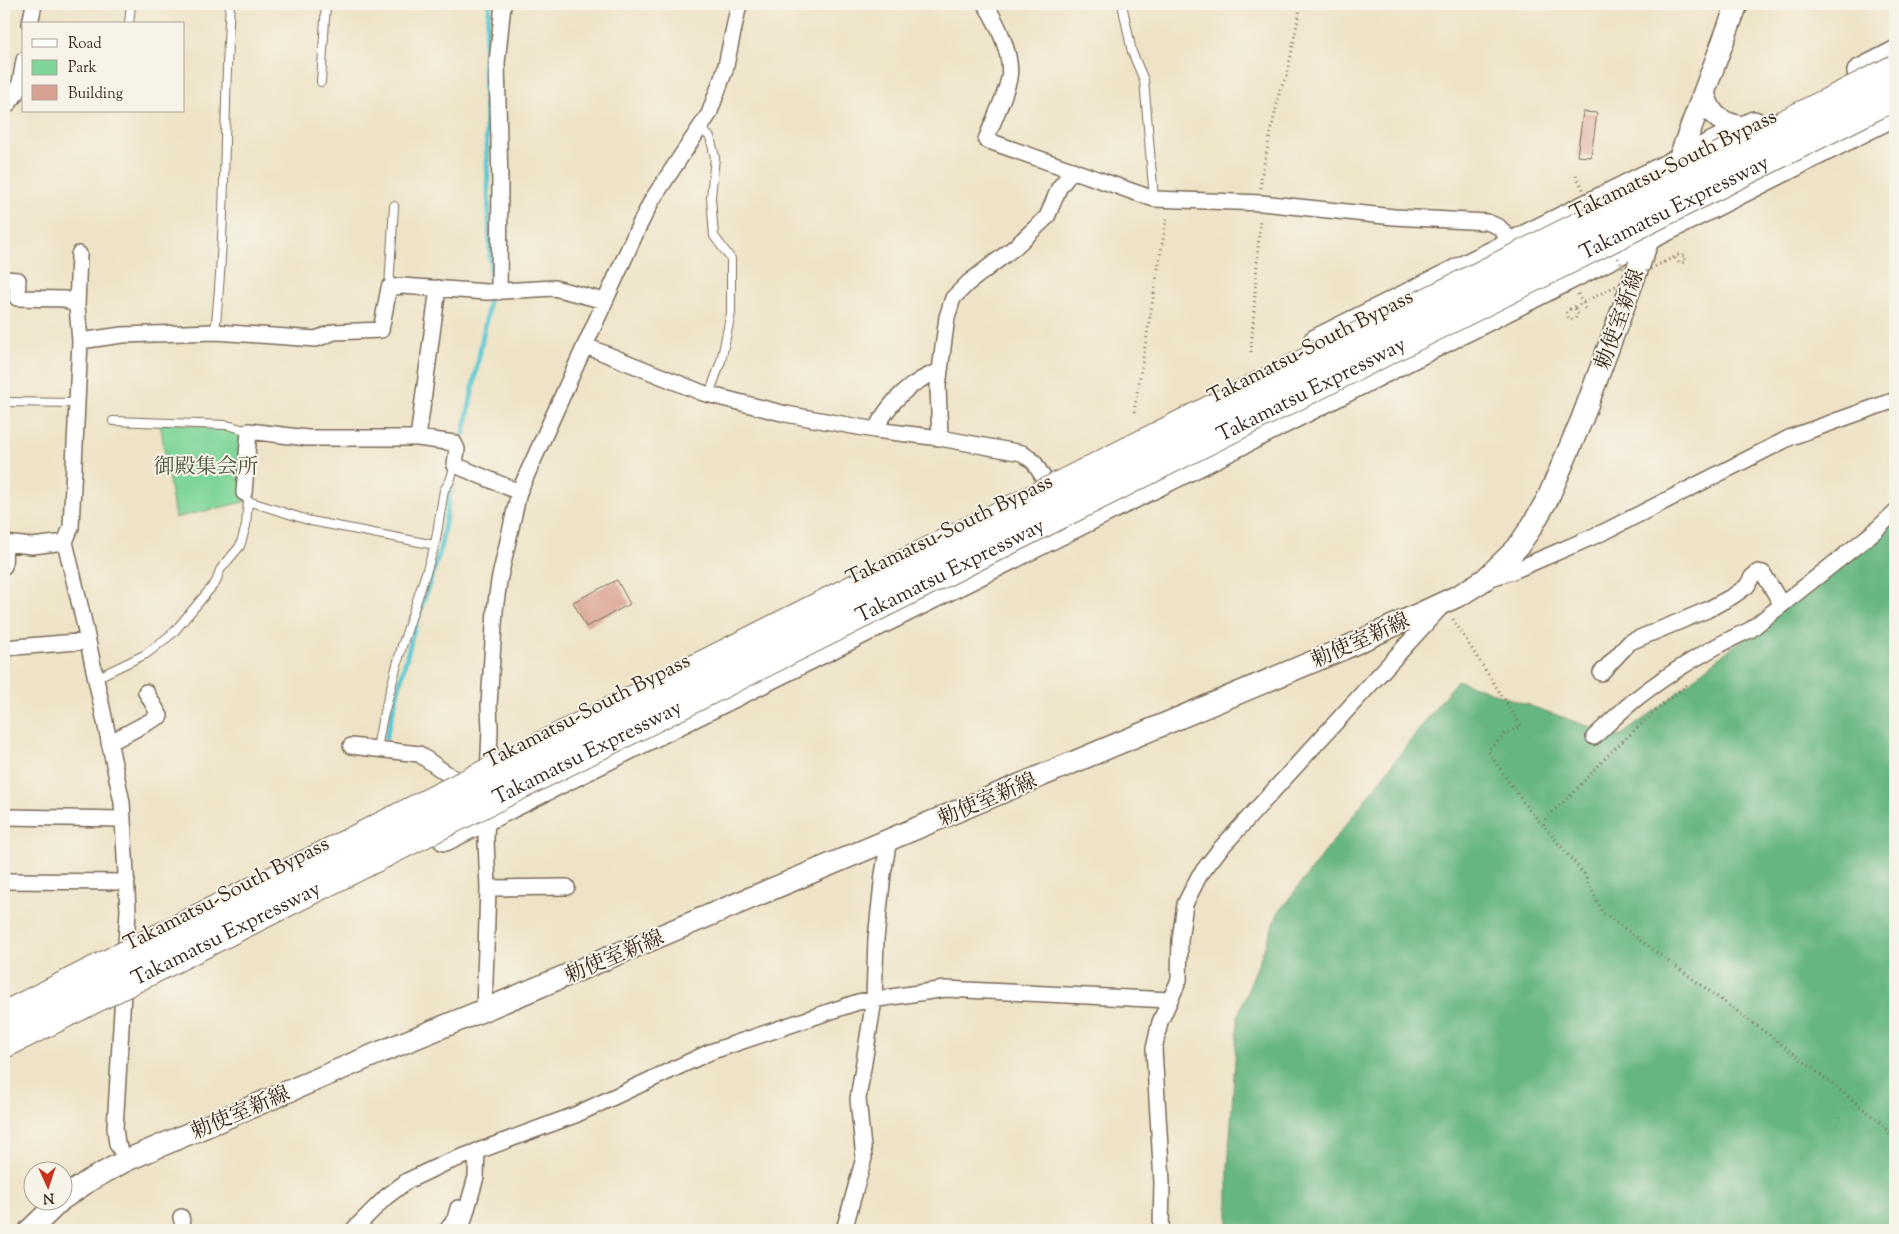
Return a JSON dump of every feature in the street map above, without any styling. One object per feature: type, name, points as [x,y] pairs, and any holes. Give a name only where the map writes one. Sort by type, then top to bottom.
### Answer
[{"type":"highway","name":"Takamatsu-South Bypass","points":[[4,1005],[489,758],[1046,482],[1368,316],[1895,54]]},
{"type":"highway","name":"Takamatsu Expressway","points":[[4,1016],[1895,69]]},
{"type":"highway","name":"Takamatsu Expressway","points":[[4,1044],[1895,96]]},
{"type":"highway","points":[[4,1057],[1213,456],[1895,112]]},
{"type":"main road","name":"勅使室新線","points":[[72,1192],[127,1160],[1343,649],[1444,603],[1484,580],[1516,548],[1532,526],[1548,498],[1582,419],[1737,4]]},
{"type":"main road","points":[[1704,92],[1709,110],[1713,114],[1730,125],[1746,128]]},
{"type":"main road","points":[[30,1230],[49,1212]]},
{"type":"street","points":[[30,22],[34,4]]},
{"type":"street","points":[[493,292],[500,183],[497,63],[503,4]]},
{"type":"street","points":[[484,1010],[488,888],[486,840],[489,705],[495,610],[499,580],[519,492],[652,200],[710,114],[722,78],[739,4]]},
{"type":"street","points":[[985,4],[994,18],[1009,65],[1009,78],[986,140],[1154,199],[1262,203],[1394,217],[1487,222],[1499,227],[1513,244]]},
{"type":"street","points":[[4,108],[15,98],[22,71]]},
{"type":"street","points":[[940,438],[938,386],[947,316],[953,298],[964,287],[1015,247],[1047,217],[1059,188],[1073,170]]},
{"type":"street","points":[[79,254],[77,306],[80,340],[78,403],[70,526],[65,542],[122,802],[128,910],[115,1128],[118,1144],[127,1160]]},
{"type":"street","points":[[4,279],[18,280],[18,298],[65,300],[77,306]]},
{"type":"street","points":[[80,340],[122,335],[215,332],[316,339],[334,332],[381,330],[389,288],[402,286],[493,292],[554,288],[605,301]]},
{"type":"street","points":[[418,438],[438,288]]},
{"type":"street","points":[[586,346],[709,395],[786,414],[875,430],[940,438],[1022,454],[1034,462],[1046,482]]},
{"type":"street","points":[[875,430],[884,411],[897,397],[928,375],[940,371]]},
{"type":"street","points":[[1484,580],[1513,571],[1606,531],[1791,437],[1893,401]]},
{"type":"street","points":[[246,497],[249,431],[307,438],[418,438],[454,443],[457,448],[455,465],[519,492]]},
{"type":"street","points":[[1594,737],[1637,698],[1735,636],[1750,630],[1875,531],[1895,512]]},
{"type":"street","points":[[4,566],[4,543],[32,546],[65,542]]},
{"type":"street","points":[[1601,672],[1630,642],[1727,599],[1747,586],[1752,577],[1758,572],[1763,574],[1782,605]]},
{"type":"street","points":[[1161,1230],[1162,1182],[1154,1049],[1160,1022],[1179,980],[1180,940],[1185,904],[1199,876],[1220,849],[1444,603]]},
{"type":"street","points":[[4,648],[88,641]]},
{"type":"street","points":[[109,743],[160,716],[146,692]]},
{"type":"street","points":[[351,746],[419,754],[453,778]]},
{"type":"street","points":[[4,817],[123,819]]},
{"type":"street","points":[[849,1229],[864,1158],[858,1099],[874,1000],[876,939],[883,874],[889,840]]},
{"type":"street","points":[[4,881],[127,882]]},
{"type":"street","points":[[488,888],[567,887]]},
{"type":"street","points":[[354,1230],[386,1197],[407,1181],[443,1164],[575,1115],[710,1052],[858,1002],[945,989],[1170,1000]]},
{"type":"street","points":[[447,1230],[455,1219],[468,1176],[472,1153]]},
{"type":"street","points":[[461,1230],[476,1177],[472,1153]]},
{"type":"lane","points":[[129,22],[131,4]]},
{"type":"lane","points":[[215,332],[221,280],[226,71],[230,4]]},
{"type":"lane","points":[[321,82],[326,4]]},
{"type":"lane","points":[[1122,4],[1132,52],[1144,80],[1154,199]]},
{"type":"lane","points":[[700,128],[710,137],[715,157],[711,197],[714,236],[732,259],[731,314],[721,361],[709,395]]},
{"type":"lane","points":[[389,288],[394,206]]},
{"type":"lane","points":[[4,402],[78,403]]},
{"type":"lane","points":[[113,421],[227,425],[249,431]]},
{"type":"lane","points":[[377,749],[382,720],[402,646],[435,545],[444,490],[455,465]]},
{"type":"lane","points":[[96,678],[146,654],[173,632],[216,582],[220,570],[240,546],[246,526],[246,497],[311,521],[435,545]]},
{"type":"path","points":[[1251,352],[1262,203],[1261,178],[1280,90],[1287,75],[1302,4]]},
{"type":"path","points":[[1134,412],[1170,200]]},
{"type":"path","points":[[1575,308],[1578,316],[1574,320],[1568,319],[1566,315],[1568,310],[1664,262],[1681,254],[1685,257],[1686,261],[1679,264],[1675,258]]},
{"type":"path","points":[[1664,262],[1666,266]]},
{"type":"path","points":[[1578,294],[1585,309],[1582,304]]},
{"type":"path","points":[[1464,637],[1520,726],[1506,732],[1488,750],[1525,805],[1584,874],[1602,912],[1788,1049],[1880,1122],[1895,1140]]},
{"type":"path","points":[[1544,825],[1546,818],[1572,794],[1611,752],[1689,682]]},
{"type":"green space","name":"御殿集会所","points":[[160,422],[249,431],[248,501],[175,518]]},
{"type":"green space","points":[[1895,512],[1895,1230],[1228,1230],[1228,1168],[1238,1015],[1278,913],[1457,680],[1619,737],[1662,705]]},
{"type":"building","points":[[1583,112],[1597,113],[1591,157],[1577,156]]},
{"type":"building","points":[[617,580],[630,604],[586,627],[573,602]]},
{"type":"waterway","points":[[464,434],[487,315],[491,280],[484,64],[490,4]]},
{"type":"waterway","points":[[386,738],[413,633],[440,551],[451,487]]}]
